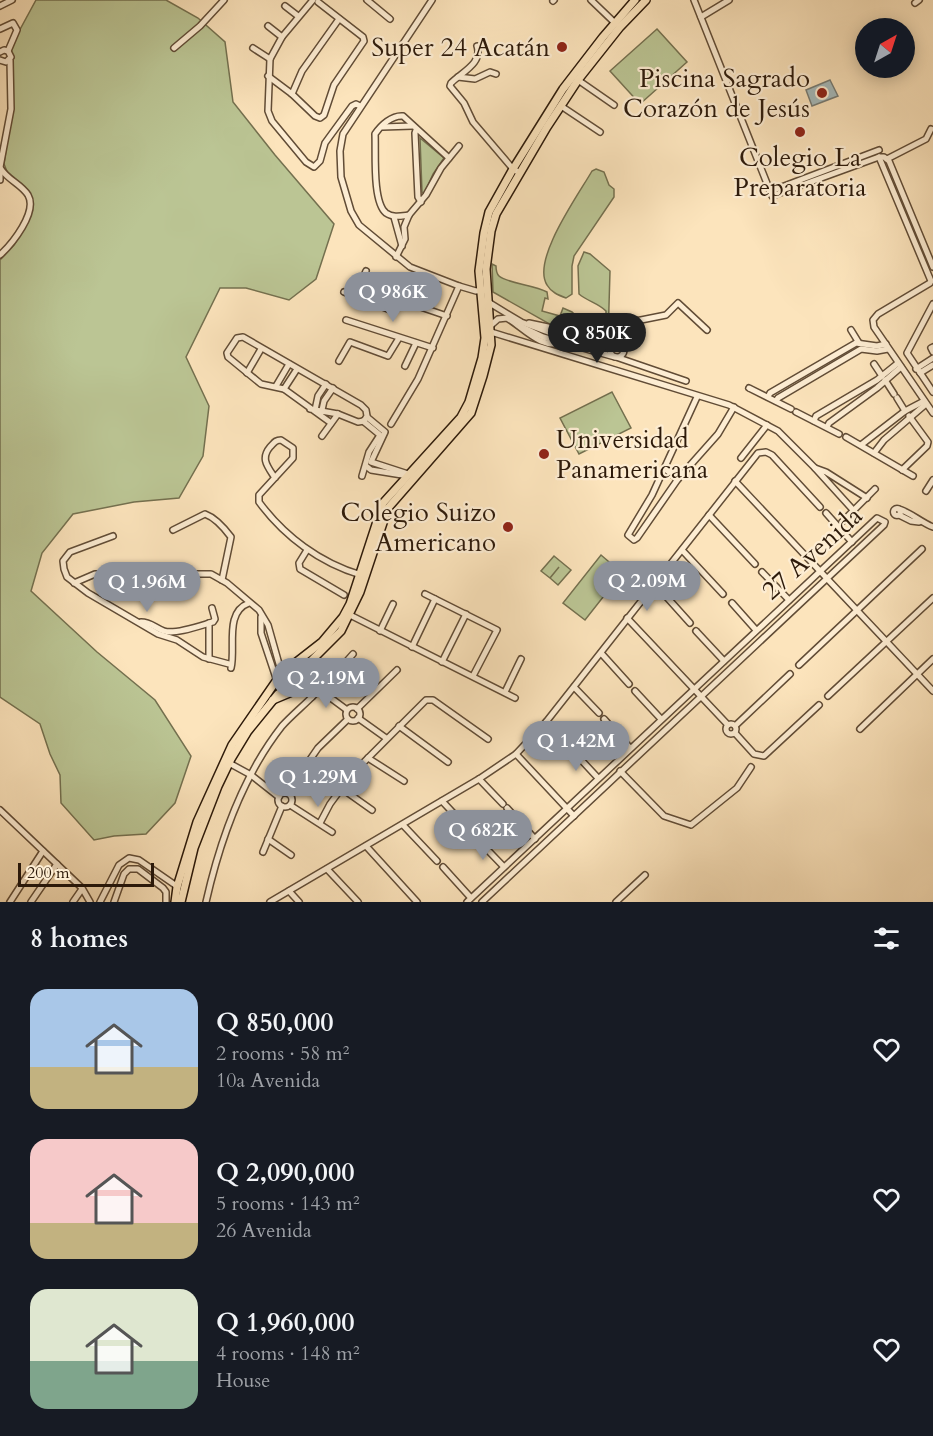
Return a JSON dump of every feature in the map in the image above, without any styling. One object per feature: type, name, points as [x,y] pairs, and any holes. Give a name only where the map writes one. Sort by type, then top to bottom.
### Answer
[{"type":"main road","points":[[516,171],[563,89],[635,0]]},
{"type":"main road","points":[[410,475],[467,409],[482,358],[485,338],[481,252],[487,220],[494,203],[578,80],[620,27],[646,0]]},
{"type":"main road","points":[[175,902],[194,848],[229,763],[248,731],[273,700],[341,631],[363,575],[380,509],[388,496],[471,413],[488,358],[490,329],[488,302],[483,290]]},
{"type":"main road","points":[[181,902],[180,888],[197,822],[221,765],[244,726],[287,669],[322,642],[348,614]]},
{"type":"main road","points":[[273,700],[292,692]]},
{"type":"street","points":[[0,6],[12,0]]},
{"type":"street","points":[[174,48],[200,26],[224,0]]},
{"type":"street","points":[[300,14],[307,0]]},
{"type":"street","points":[[367,0],[390,19]]},
{"type":"street","points":[[432,0],[360,106],[342,138],[341,177],[356,220],[396,257],[410,267],[459,286],[483,290]]},
{"type":"street","points":[[591,0],[615,23]]},
{"type":"street","points":[[694,0],[772,193]]},
{"type":"street","points":[[701,17],[729,0]]},
{"type":"street","points":[[268,76],[292,94],[315,116],[320,118],[324,115],[334,85],[363,45],[363,37],[315,1],[300,14],[282,37],[270,58],[268,76],[269,117],[306,162],[314,167],[320,162],[325,143],[352,106],[356,104],[360,106]]},
{"type":"street","points":[[285,6],[300,14]]},
{"type":"street","points":[[292,94],[302,70],[339,19]]},
{"type":"street","points":[[0,29],[11,24],[17,30],[8,51],[11,55],[5,61],[11,71],[11,109],[2,151],[0,180],[9,179]]},
{"type":"street","points":[[268,26],[282,37]]},
{"type":"street","points":[[477,46],[479,51],[477,60],[451,82],[451,89],[464,104],[473,122],[516,171]]},
{"type":"street","points":[[254,48],[270,58]]},
{"type":"street","points":[[0,52],[8,51]]},
{"type":"street","points":[[457,77],[475,79],[490,72],[496,74]]},
{"type":"street","points":[[578,80],[614,105]]},
{"type":"street","points":[[561,106],[600,132]]},
{"type":"street","points":[[401,227],[394,217],[383,210],[377,200],[375,134],[398,115],[405,117],[449,158]]},
{"type":"street","points":[[380,128],[415,128]]},
{"type":"street","points":[[415,128],[418,197],[421,202]]},
{"type":"street","points":[[772,193],[879,157],[887,159],[926,139],[931,129]]},
{"type":"street","points":[[0,131],[7,131]]},
{"type":"street","points":[[396,257],[402,246],[399,240],[401,227],[459,146]]},
{"type":"street","points":[[772,193],[879,150]]},
{"type":"street","points":[[879,157],[931,282],[932,291]]},
{"type":"street","points":[[887,159],[933,267]]},
{"type":"street","points":[[0,167],[9,179],[27,194],[30,201],[30,209],[16,238],[0,255]]},
{"type":"street","points":[[885,171],[892,168]]},
{"type":"street","points":[[394,217],[409,215]]},
{"type":"street","points":[[355,297],[366,270]]},
{"type":"street","points":[[931,282],[875,317],[874,327],[933,413]]},
{"type":"street","points":[[391,424],[418,380],[459,286]]},
{"type":"street","points":[[344,292],[393,311],[406,302],[447,316]]},
{"type":"street","points":[[488,302],[537,335],[587,348],[686,381]]},
{"type":"street","points":[[616,357],[610,352],[613,345],[622,330],[631,322],[666,315],[678,303],[707,330]]},
{"type":"street","points":[[933,304],[907,351],[908,357],[933,393]]},
{"type":"street","points":[[566,343],[556,335],[504,318],[498,319],[490,329],[734,407],[767,425],[788,440],[854,511]]},
{"type":"street","points":[[346,320],[433,348]]},
{"type":"street","points":[[616,357],[623,355],[622,330]]},
{"type":"street","points":[[850,330],[859,343]]},
{"type":"street","points":[[330,423],[316,410],[284,389],[262,385],[228,357],[227,353],[237,338],[240,336],[363,406],[367,411],[365,419]]},
{"type":"street","points":[[339,361],[350,342],[388,356],[399,338]]},
{"type":"street","points":[[405,366],[416,343]]},
{"type":"street","points":[[587,348],[604,348],[618,343],[637,365]]},
{"type":"street","points":[[768,398],[770,393],[859,343],[887,347]]},
{"type":"street","points":[[776,401],[861,349],[877,351],[887,347]]},
{"type":"street","points":[[933,347],[931,348],[933,352]]},
{"type":"street","points":[[247,374],[261,349]]},
{"type":"street","points":[[918,371],[933,358]]},
{"type":"street","points":[[276,386],[289,364]]},
{"type":"street","points":[[874,364],[928,442],[927,446],[902,470]]},
{"type":"street","points":[[814,421],[816,416],[883,378],[899,365]]},
{"type":"street","points":[[918,371],[933,365]]},
{"type":"street","points":[[284,389],[297,369]]},
{"type":"street","points":[[827,427],[829,423],[878,388],[883,378]]},
{"type":"street","points":[[316,410],[318,396],[326,384]]},
{"type":"street","points":[[316,410],[333,388]]},
{"type":"street","points":[[748,388],[839,434]]},
{"type":"street","points":[[926,403],[927,393],[933,393]]},
{"type":"street","points":[[697,397],[645,510],[628,535],[634,540],[678,479],[718,434],[734,407]]},
{"type":"street","points":[[861,445],[907,413],[926,403]]},
{"type":"street","points":[[316,410],[338,414],[358,422],[365,419]]},
{"type":"street","points":[[874,453],[907,413]]},
{"type":"street","points":[[322,436],[338,414]]},
{"type":"street","points":[[362,476],[370,457],[384,435],[365,419]]},
{"type":"street","points":[[741,458],[767,425]]},
{"type":"street","points":[[846,437],[913,476]]},
{"type":"street","points":[[275,478],[265,462],[265,455],[275,441],[280,440],[293,448],[293,458],[275,478],[259,495],[259,502],[272,519],[308,550],[341,569],[363,575]]},
{"type":"street","points":[[270,902],[403,825],[516,754],[546,722],[758,453],[766,452],[772,455],[820,507]]},
{"type":"street","points":[[370,457],[373,464],[410,475]]},
{"type":"street","points":[[366,466],[371,470],[410,475]]},
{"type":"street","points":[[815,468],[826,472],[867,498]]},
{"type":"street","points":[[665,469],[678,479]]},
{"type":"street","points":[[735,481],[933,691]]},
{"type":"street","points":[[926,491],[933,481]]},
{"type":"street","points":[[842,522],[875,489]]},
{"type":"street","points":[[826,513],[852,542]]},
{"type":"street","points":[[882,519],[897,513],[911,521],[933,527]]},
{"type":"street","points":[[173,530],[206,514],[221,525],[231,537],[222,580]]},
{"type":"street","points":[[709,515],[755,564]]},
{"type":"street","name":"27 Avenida","points":[[469,900],[877,518],[885,522],[828,579],[700,696],[482,902]]},
{"type":"street","points":[[112,536],[66,555],[63,561],[67,577],[158,634],[173,636],[209,659],[230,666],[233,625],[241,608],[249,603]]},
{"type":"street","points":[[799,665],[922,549]]},
{"type":"street","points":[[308,550],[298,566],[301,570],[344,595]]},
{"type":"street","points":[[682,550],[723,594]]},
{"type":"street","points":[[762,572],[789,600]]},
{"type":"street","points":[[74,583],[86,577],[101,574],[132,584],[160,583],[199,573],[211,574],[254,605],[268,625],[279,664],[303,684],[320,690],[347,710]]},
{"type":"street","points":[[655,584],[690,623]]},
{"type":"street","points":[[425,594],[497,630],[473,676]]},
{"type":"street","points":[[828,696],[933,598]]},
{"type":"street","points":[[412,646],[435,599]]},
{"type":"street","points":[[732,603],[756,630]]},
{"type":"street","points":[[380,631],[393,604]]},
{"type":"street","points":[[173,636],[215,621],[212,608]]},
{"type":"street","points":[[348,614],[515,698]]},
{"type":"street","points":[[442,662],[466,614]]},
{"type":"street","points":[[261,615],[261,633],[277,681],[284,689],[292,692],[303,690],[312,697]]},
{"type":"street","points":[[627,618],[728,725],[735,726]]},
{"type":"street","points":[[209,623],[209,659]]},
{"type":"street","points":[[696,631],[724,661]]},
{"type":"street","points":[[600,653],[630,684]]},
{"type":"street","points":[[206,902],[216,856],[229,822],[251,775],[267,748],[284,725],[353,654]]},
{"type":"street","points":[[504,692],[521,658]]},
{"type":"street","points":[[860,729],[933,659]]},
{"type":"street","points":[[357,709],[396,670]]},
{"type":"street","points":[[789,674],[735,726],[735,733],[754,754],[761,756],[768,753],[819,705]]},
{"type":"street","points":[[292,692],[303,684]]},
{"type":"street","points":[[574,687],[599,713]]},
{"type":"street","points":[[635,691],[661,719]]},
{"type":"street","points":[[320,823],[341,788],[386,738],[425,701],[431,699],[488,739]]},
{"type":"street","points":[[347,710],[353,707],[357,709]]},
{"type":"street","points":[[357,709],[358,718]]},
{"type":"street","points":[[347,710],[348,719]]},
{"type":"street","points":[[348,719],[352,721],[358,718]]},
{"type":"street","points":[[358,718],[386,738]]},
{"type":"street","points":[[279,797],[287,793],[318,748],[348,719]]},
{"type":"street","points":[[604,719],[630,748]]},
{"type":"street","points":[[546,722],[598,778]]},
{"type":"street","points":[[728,725],[726,728],[728,733],[735,733]]},
{"type":"street","points":[[399,726],[448,762]]},
{"type":"street","points":[[516,754],[574,816]]},
{"type":"street","points":[[368,758],[404,781]]},
{"type":"street","points":[[229,763],[251,775],[279,797],[282,806]]},
{"type":"street","points":[[620,771],[664,816],[691,825],[737,788],[751,767]]},
{"type":"street","points":[[479,779],[535,839]]},
{"type":"street","points":[[341,788],[372,810]]},
{"type":"street","points":[[287,793],[292,798],[290,805]]},
{"type":"street","points":[[442,801],[471,832]]},
{"type":"street","points":[[282,806],[290,805],[332,832]]},
{"type":"street","points":[[263,852],[282,806]]},
{"type":"street","points":[[0,810],[82,889],[90,902]]},
{"type":"street","points":[[403,825],[437,861]]},
{"type":"street","points":[[268,839],[291,855]]},
{"type":"street","points":[[478,840],[504,867]]},
{"type":"street","points":[[366,846],[417,902]]},
{"type":"street","points":[[10,902],[43,851]]},
{"type":"street","points":[[100,902],[118,865],[126,859],[139,860],[180,888]]},
{"type":"street","points":[[31,902],[57,864]]},
{"type":"street","points":[[443,867],[469,900]]},
{"type":"street","points":[[114,902],[124,874],[129,868],[138,869],[163,888],[166,892],[166,902]]},
{"type":"street","points":[[327,869],[358,902]]},
{"type":"street","points":[[616,902],[645,875]]},
{"type":"street","points":[[73,902],[82,889]]},
{"type":"street","points":[[289,891],[299,902]]},
{"type":"green space","points":[[36,0],[166,0],[198,18],[225,42],[233,102],[334,224],[316,279],[289,300],[246,288],[220,288],[186,357],[209,406],[203,456],[179,498],[134,502],[73,514],[42,553],[31,591],[97,652],[155,700],[191,756],[175,803],[146,834],[94,840],[61,803],[60,775],[40,724],[0,697],[0,260],[14,245],[28,221],[33,202],[27,189],[8,174],[4,164],[13,101],[10,48]]},
{"type":"green space","points":[[657,29],[687,62],[640,104],[610,71]]},
{"type":"green space","points":[[420,138],[444,158],[433,174],[424,194],[422,192]]},
{"type":"green space","points":[[596,169],[604,172],[609,185],[614,189],[614,197],[574,256],[572,294],[566,298],[555,293],[547,285],[544,274],[545,260],[559,227],[592,171]]},
{"type":"green space","points":[[584,252],[590,254],[610,271],[608,340],[576,339],[493,292],[492,264],[496,266],[499,276],[547,292],[548,299],[545,298],[542,311],[560,316],[563,308],[572,312],[581,321],[580,334],[589,335],[590,330],[607,331],[606,311],[579,294],[578,266]]},
{"type":"green space","points":[[612,392],[631,428],[579,454],[560,418]]},
{"type":"green space","points":[[601,555],[622,573],[585,620],[563,603]]},
{"type":"green space","points":[[554,556],[571,570],[558,585],[541,571]]},
{"type":"shaded area","name":"Piscina Sagrado Corazón de Jesús","points":[[830,80],[838,96],[812,106],[806,90]]},
{"type":"place","name":"Super 24 Acatán","points":[[562,47]]},
{"type":"place","name":"Piscina Sagrado Corazón de Jesús","points":[[822,93]]},
{"type":"place","name":"Colegio La Preparatoria","points":[[800,132]]},
{"type":"place","name":"Universidad Panamericana","points":[[544,454]]},
{"type":"place","name":"Colegio Suizo Americano","points":[[508,527]]}]
